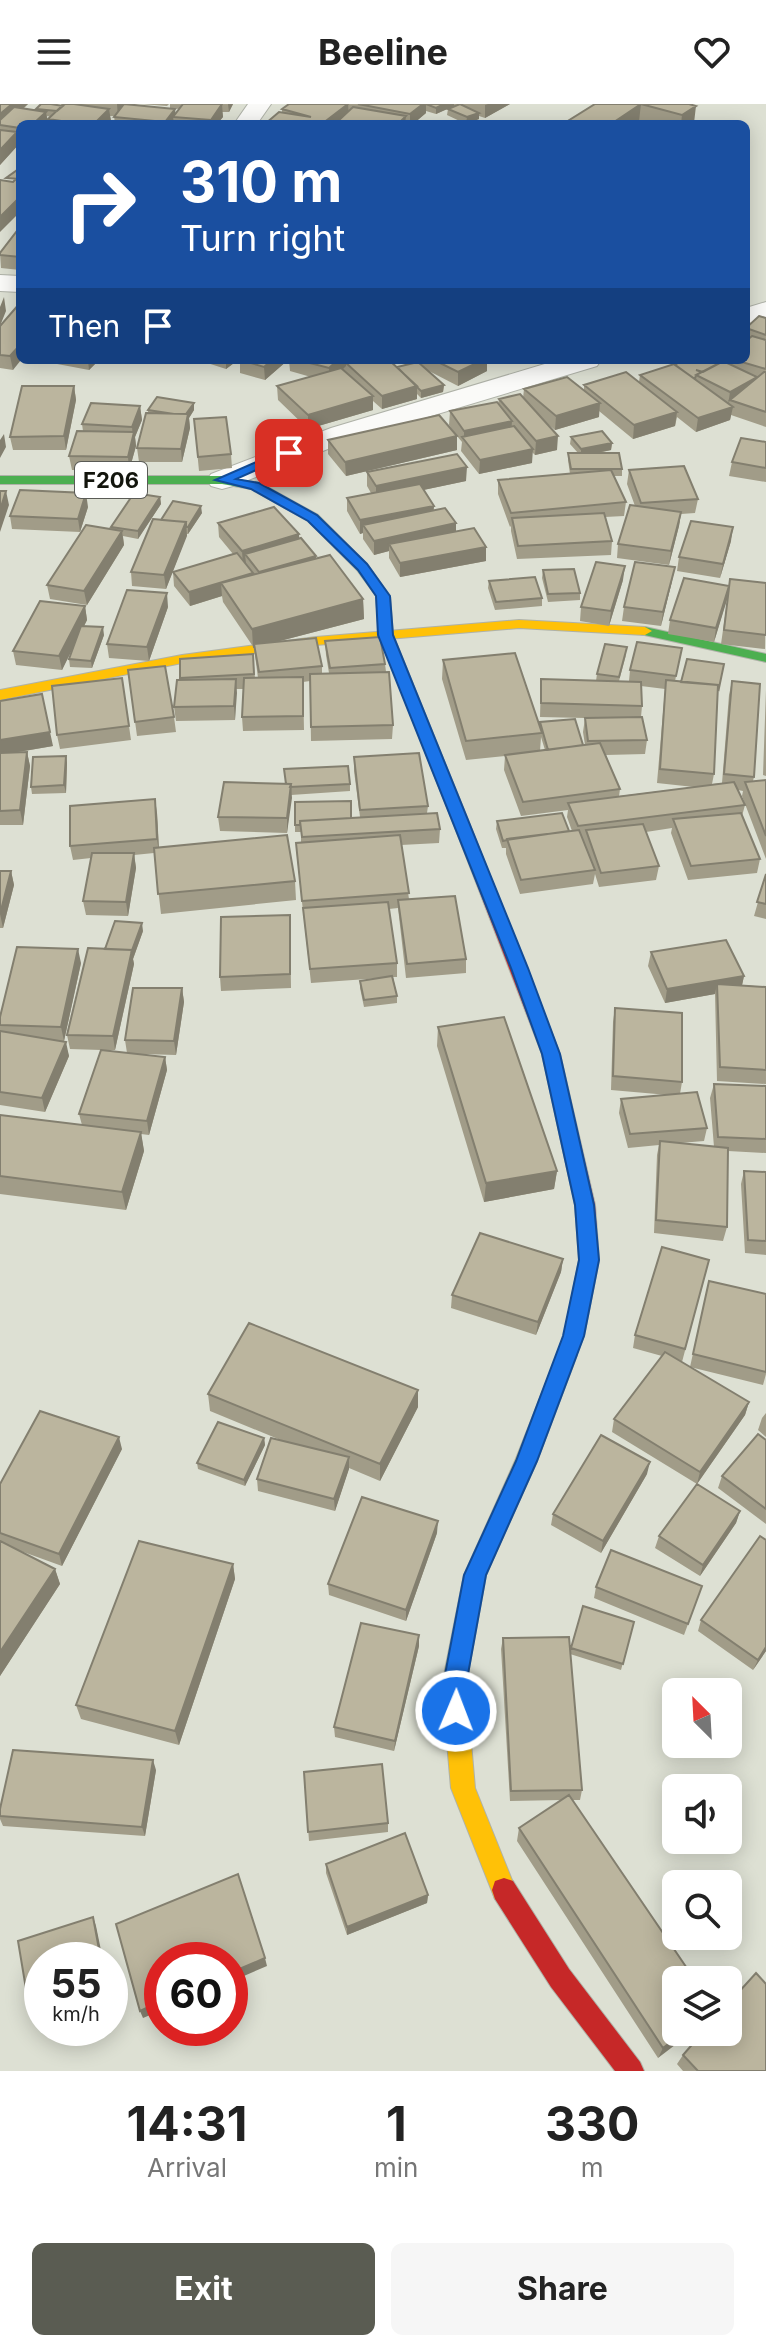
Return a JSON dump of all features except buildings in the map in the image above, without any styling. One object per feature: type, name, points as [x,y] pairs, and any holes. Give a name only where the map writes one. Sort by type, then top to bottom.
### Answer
[{"type":"main road","name":"F206","points":[[0,480],[222,480],[255,486],[313,518],[362,567],[383,596],[386,635],[551,1054],[585,1205],[589,1260],[574,1336],[526,1461],[475,1575],[454,1685],[463,1788],[501,1885],[560,1978],[631,2071]]},
{"type":"main road","points":[[0,695],[182,659],[386,635],[519,624],[645,631],[766,658]]},
{"type":"street","points":[[222,480],[341,434],[539,365]]},
{"type":"traffic: fast","points":[[0,480],[222,480],[255,486],[313,518],[362,567],[383,596],[386,635],[462,825]]},
{"type":"traffic: fast","points":[[645,631],[766,658]]},
{"type":"traffic: slow","points":[[0,695],[182,659],[316,641],[519,624],[645,631]]},
{"type":"traffic: slow","points":[[504,1890],[463,1788],[454,1685],[475,1575],[526,1461],[567,1355]]},
{"type":"traffic: jam","points":[[462,825],[551,1054],[585,1205],[589,1260],[574,1336],[567,1355]]},
{"type":"traffic: jam","points":[[504,1890],[560,1978],[631,2071]]},
{"type":"route","points":[[289,453],[222,480],[255,486],[313,518],[362,567],[383,596],[386,635],[551,1054],[585,1205],[589,1260],[574,1336],[526,1461],[475,1575],[454,1685],[456,1711]]}]
